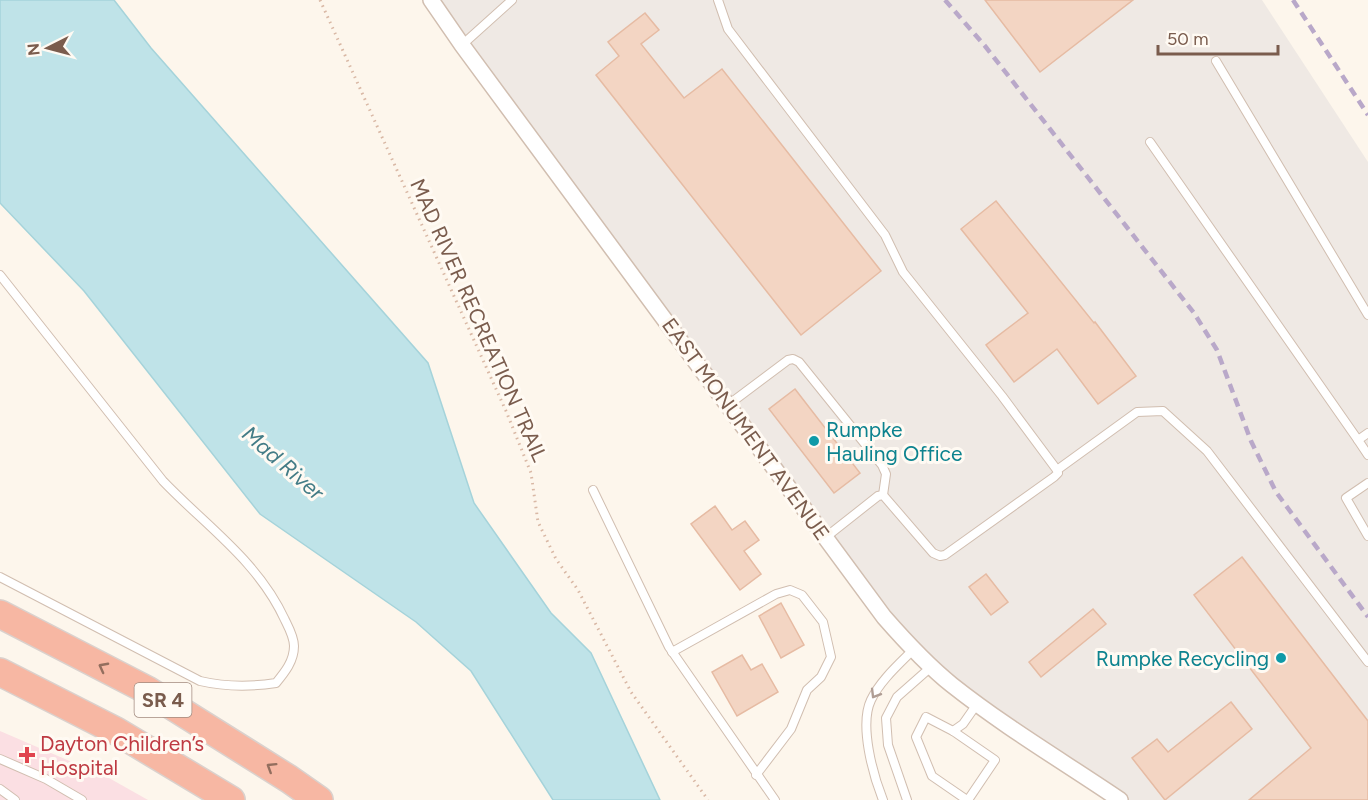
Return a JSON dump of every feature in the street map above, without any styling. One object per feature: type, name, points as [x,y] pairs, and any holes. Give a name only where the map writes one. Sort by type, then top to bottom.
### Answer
[{"type":"highway","name":"SR 4","points":[[0,614],[147,690],[319,800]]},
{"type":"highway","name":"SR 4","points":[[0,672],[116,731],[231,800]]},
{"type":"street","name":"EAST MONUMENT AVENUE","points":[[431,0],[884,617],[913,650],[977,704],[1120,800]]},
{"type":"lane","points":[[462,45],[512,0]]},
{"type":"lane","points":[[718,0],[728,29],[885,235],[903,272],[1002,396],[1057,470]]},
{"type":"lane","points":[[1216,61],[1368,315]]},
{"type":"lane","points":[[1150,142],[1368,455]]},
{"type":"lane","points":[[0,275],[162,481],[247,561],[281,610],[292,635],[293,657],[276,683],[232,687],[200,681],[0,577]]},
{"type":"lane","points":[[728,405],[788,360],[793,359],[800,362],[882,465],[886,474],[883,495],[933,553],[940,556],[945,555],[1054,477],[1058,473],[1057,470],[1137,412],[1163,411],[1207,451],[1368,662]]},
{"type":"lane","points":[[1358,440],[1368,433]]},
{"type":"lane","points":[[1368,483],[1346,498],[1368,536]]},
{"type":"lane","points":[[593,490],[672,652],[775,800]]},
{"type":"lane","points":[[826,537],[878,496],[883,495]]},
{"type":"lane","points":[[672,652],[776,594],[790,590],[802,595],[823,622],[831,657],[821,677],[807,690],[792,729],[756,775]]},
{"type":"lane","points":[[883,800],[870,759],[867,731],[870,702],[884,681],[913,650]]},
{"type":"lane","points":[[907,800],[888,746],[886,718],[897,697],[931,666]]},
{"type":"lane","points":[[953,731],[963,724],[977,704]]},
{"type":"lane","points":[[926,717],[953,731],[995,760],[968,800],[932,776],[916,737],[926,717]]},
{"type":"lane","points":[[0,759],[46,779],[82,800]]},
{"type":"lane","points":[[0,789],[15,800]]},
{"type":"path","name":"MAD RIVER RECREATION TRAIL","points":[[320,0],[506,411],[531,473],[538,522],[556,559],[578,590],[631,692],[708,800]]},
{"type":"shaded area","points":[[425,0],[1262,0],[1368,162],[1368,800],[1125,800],[920,657]]},
{"type":"shaded area","name":"Dayton Children’s Hospital","points":[[0,731],[109,778],[148,800],[0,800]]},
{"type":"water","name":"Mad River","points":[[0,0],[114,0],[151,48],[428,363],[474,503],[551,613],[591,653],[660,800],[553,800],[471,671],[416,622],[260,514],[84,291],[0,203]]},
{"type":"building","points":[[985,0],[1133,0],[1040,72]]},
{"type":"building","points":[[645,13],[659,30],[641,44],[684,98],[722,69],[881,271],[801,335],[596,75],[619,56],[608,42]]},
{"type":"building","points":[[996,201],[1136,376],[1098,404],[1057,349],[1014,382],[986,345],[1028,313],[961,229]]},
{"type":"building","name":"Rumpke Hauling Office","points":[[795,389],[860,473],[834,493],[769,409]]},
{"type":"building","points":[[715,506],[732,530],[745,521],[759,540],[744,551],[761,574],[740,590],[691,524]]},
{"type":"building","name":"Rumpke Recycling","points":[[1242,557],[1368,721],[1368,800],[1249,800],[1311,748],[1194,595]]},
{"type":"building","points":[[986,574],[1008,602],[991,615],[969,587]]},
{"type":"building","points":[[781,603],[804,645],[781,658],[759,616]]},
{"type":"building","points":[[1093,609],[1106,624],[1041,677],[1029,662]]},
{"type":"building","points":[[742,655],[751,670],[762,664],[778,692],[737,716],[712,672]]},
{"type":"building","points":[[1231,702],[1252,729],[1165,800],[1132,758],[1157,739],[1168,752]]},
{"type":"railway","points":[[945,0],[985,46],[1194,313],[1217,350],[1251,441],[1276,492],[1368,617]]},
{"type":"railway","points":[[1293,0],[1368,115]]},
{"type":"place","name":"Rumpke Hauling Office","points":[[814,441]]},
{"type":"place","name":"Rumpke Recycling","points":[[1281,658]]},
{"type":"place","name":"Dayton Children’s Hospital","points":[[27,755]]}]
